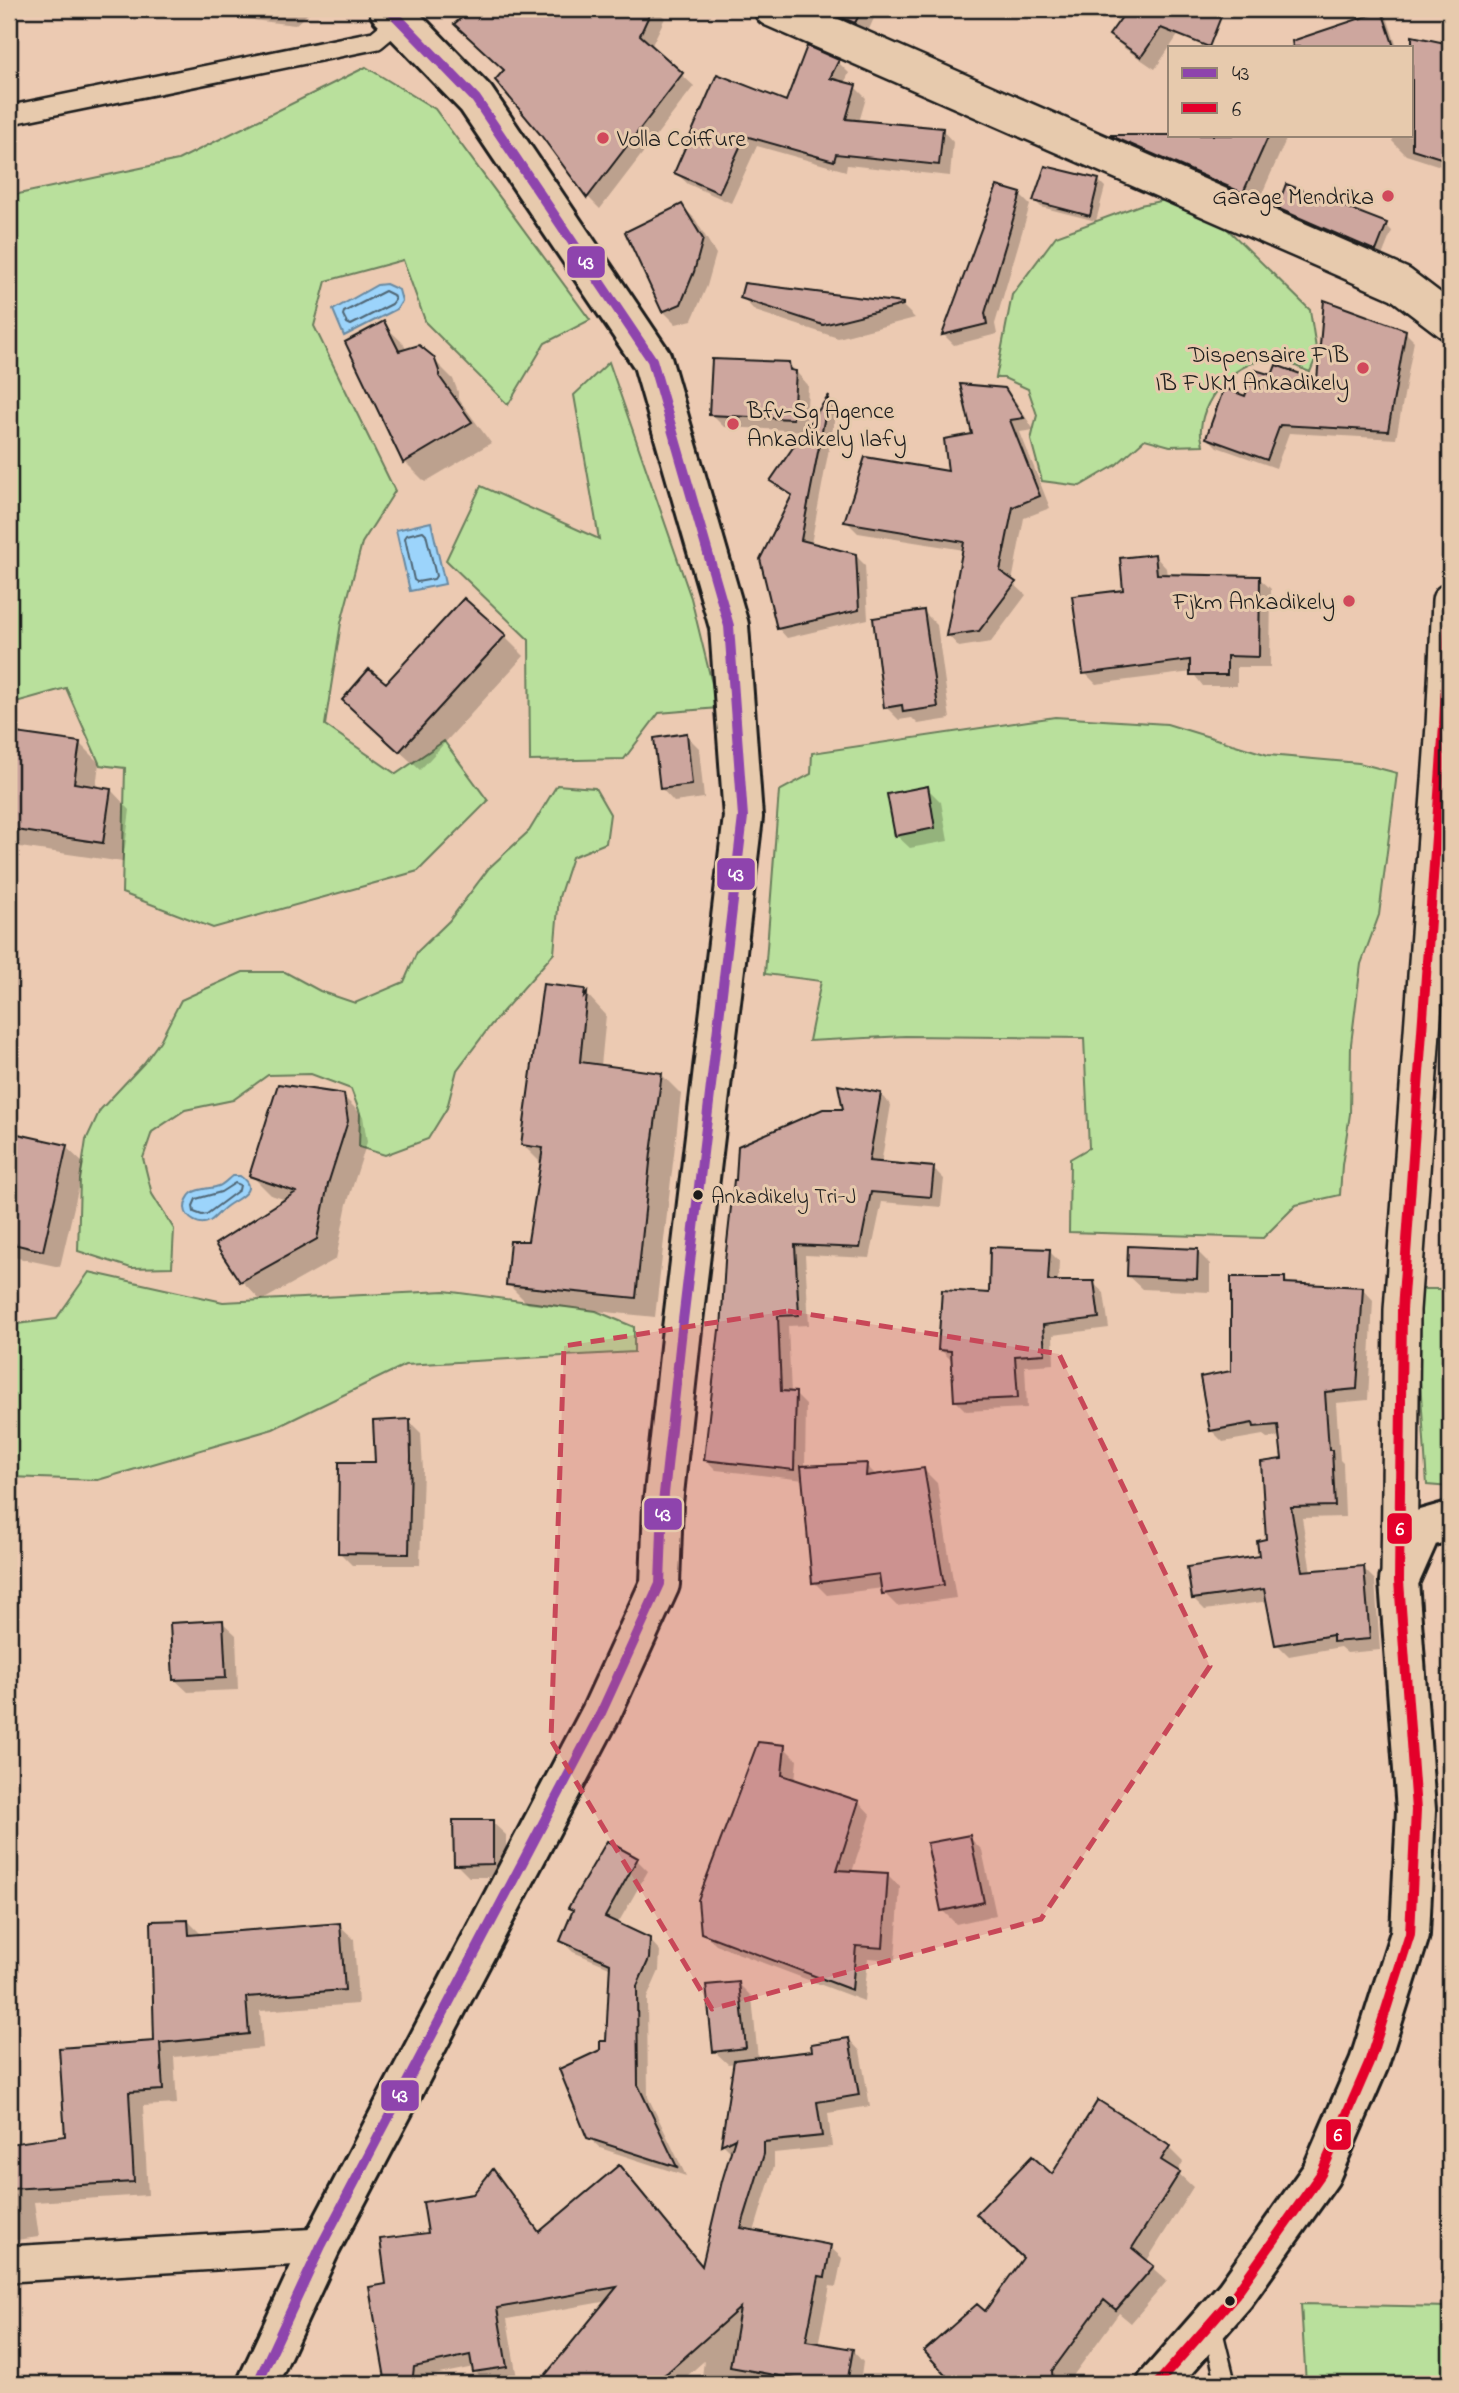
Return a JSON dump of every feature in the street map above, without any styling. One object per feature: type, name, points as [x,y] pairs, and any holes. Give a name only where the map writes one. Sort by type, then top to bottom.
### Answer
[{"type":"main road","points":[[257,2384],[321,2246],[601,1713],[660,1584],[663,1503],[743,817],[729,626],[652,360],[476,99],[395,14]]},
{"type":"main road","points":[[1157,2384],[1235,2295],[1321,2174],[1369,2063],[1410,1934],[1416,1810],[1399,1581],[1422,1529],[1450,1521]]},
{"type":"street","points":[[772,9],[1400,284],[1450,322]]},
{"type":"street","points":[[1399,1581],[1402,1310],[1443,738],[1450,601]]},
{"type":"street","points":[[9,2264],[321,2246]]},
{"type":"lane","points":[[9,115],[376,40],[395,14]]},
{"type":"lane","points":[[1211,2323],[1226,2384]]},
{"type":"highlighted area","points":[[788,1311],[1059,1354],[1210,1666],[1041,1919],[712,2009],[551,1740],[564,1346]]},
{"type":"green space","points":[[366,67],[435,109],[590,320],[545,343],[508,405],[426,323],[403,260],[326,281],[314,326],[395,491],[362,543],[341,623],[325,725],[396,774],[444,741],[488,801],[418,871],[213,928],[122,893],[125,768],[100,765],[66,688],[9,704],[9,196],[178,160]]},
{"type":"green space","points":[[1176,198],[1214,216],[1310,310],[1317,355],[1310,372],[1274,359],[1248,365],[1225,381],[1208,404],[1201,429],[1203,445],[1170,446],[1145,439],[1116,465],[1080,486],[1042,481],[1031,440],[1037,415],[1028,389],[1004,378],[996,378],[1012,295],[1056,236],[1140,205]]},
{"type":"green space","points":[[609,362],[691,598],[718,708],[659,713],[624,759],[530,761],[529,640],[446,560],[481,486],[599,539],[574,395]]},
{"type":"green space","points":[[1055,717],[1167,724],[1268,755],[1359,763],[1397,773],[1379,915],[1361,964],[1351,1044],[1350,1114],[1340,1195],[1296,1205],[1263,1238],[1069,1232],[1070,1159],[1089,1148],[1084,1038],[905,1036],[809,1041],[821,981],[765,974],[779,791],[811,774],[812,753]]},
{"type":"green space","points":[[557,785],[595,788],[610,814],[606,843],[572,857],[559,897],[554,953],[491,1025],[457,1070],[447,1108],[428,1139],[385,1155],[359,1147],[360,1113],[351,1089],[311,1074],[268,1075],[233,1100],[185,1110],[152,1132],[143,1158],[152,1194],[174,1229],[172,1267],[131,1268],[78,1251],[80,1180],[86,1140],[100,1110],[144,1063],[160,1041],[181,1000],[243,972],[285,972],[320,991],[355,1003],[404,982],[417,952],[449,921],[489,868],[529,831]]},
{"type":"green space","points":[[89,1272],[223,1302],[445,1291],[596,1311],[634,1327],[634,1352],[405,1365],[273,1429],[98,1480],[9,1477],[9,1325],[56,1319]]},
{"type":"green space","points":[[1414,1289],[1450,1289],[1450,1487],[1427,1485]]},
{"type":"green space","points":[[1301,2304],[1450,2307],[1450,2384],[1306,2384]]},
{"type":"water","points":[[386,284],[399,290],[402,301],[397,309],[344,336],[333,310],[377,285]]},
{"type":"water","points":[[431,522],[445,584],[410,591],[396,530]]},
{"type":"water","points":[[232,1176],[240,1176],[246,1181],[248,1190],[210,1221],[202,1223],[191,1219],[185,1208],[191,1194],[219,1186]]},
{"type":"building","points":[[472,9],[652,9],[640,35],[683,73],[587,198],[540,134],[495,80],[504,70],[454,24]]},
{"type":"building","points":[[822,9],[862,9],[855,23]]},
{"type":"building","points":[[1118,9],[1224,9],[1209,46],[1161,28],[1141,57],[1109,35],[1124,14],[1117,12]]},
{"type":"building","points":[[1382,11],[1394,46],[1293,46],[1292,41]]},
{"type":"building","points":[[1412,36],[1450,44],[1450,161],[1412,149]]},
{"type":"building","points":[[807,46],[839,60],[830,78],[856,85],[846,119],[943,128],[939,165],[836,154],[834,161],[745,136],[719,193],[674,173],[717,74],[786,101]]},
{"type":"building","points":[[1109,135],[1269,136],[1243,193]]},
{"type":"building","points":[[1045,166],[1099,179],[1090,216],[1033,201]]},
{"type":"building","points":[[1286,184],[1387,223],[1376,251],[1277,208]]},
{"type":"building","points":[[997,186],[1021,193],[985,313],[987,324],[942,335]]},
{"type":"building","points":[[682,204],[703,239],[681,304],[662,312],[625,232]]},
{"type":"building","points":[[744,283],[903,305],[823,325],[740,298]]},
{"type":"building","points":[[1324,300],[1406,330],[1388,431],[1280,425],[1267,460],[1206,438],[1224,388],[1245,396],[1255,370],[1272,375],[1276,365],[1317,380]]},
{"type":"building","points":[[384,321],[399,351],[419,345],[434,357],[439,376],[472,422],[403,463],[345,342]]},
{"type":"building","points":[[712,359],[789,362],[790,370],[796,371],[793,419],[709,415]]},
{"type":"building","points":[[960,384],[1005,388],[1024,418],[1010,420],[1040,496],[1013,507],[1000,571],[1016,582],[979,631],[946,636],[964,542],[844,522],[865,457],[948,471],[944,439],[972,434]]},
{"type":"building","points":[[829,395],[801,540],[856,554],[859,610],[777,629],[760,559],[792,495],[770,481]]},
{"type":"building","points":[[1155,554],[1157,574],[1260,576],[1259,657],[1227,656],[1227,675],[1190,675],[1190,660],[1083,674],[1072,596],[1123,590],[1120,558]]},
{"type":"building","points":[[464,598],[506,635],[399,752],[342,700],[369,669],[386,683]]},
{"type":"building","points":[[924,610],[938,707],[903,712],[902,705],[884,708],[873,618]]},
{"type":"building","points":[[9,732],[80,742],[74,783],[111,789],[103,843],[9,829]]},
{"type":"building","points":[[687,733],[692,785],[660,789],[654,738]]},
{"type":"building","points":[[928,786],[935,828],[895,836],[887,794]]},
{"type":"building","points":[[543,984],[585,989],[584,997],[587,993],[580,1062],[662,1073],[636,1298],[506,1285],[510,1241],[528,1241],[543,1148],[521,1145]]},
{"type":"building","points":[[278,1084],[344,1094],[348,1121],[328,1184],[317,1239],[240,1282],[215,1244],[296,1192],[249,1176]]},
{"type":"building","points":[[838,1085],[881,1093],[869,1161],[934,1167],[931,1197],[871,1192],[860,1248],[795,1245],[799,1315],[778,1316],[781,1391],[796,1392],[794,1470],[704,1460],[721,1330],[725,1261],[738,1146],[823,1109],[843,1109]]},
{"type":"building","points":[[9,1132],[67,1145],[43,1251],[9,1243]]},
{"type":"building","points":[[1128,1246],[1198,1249],[1197,1279],[1127,1276]]},
{"type":"building","points":[[990,1247],[1050,1249],[1048,1281],[1094,1281],[1099,1318],[1043,1325],[1045,1354],[1015,1356],[1018,1398],[954,1401],[951,1351],[938,1350],[942,1290],[989,1293]]},
{"type":"building","points":[[1231,1277],[1285,1277],[1285,1283],[1363,1287],[1357,1389],[1325,1392],[1335,1506],[1291,1507],[1302,1571],[1364,1566],[1370,1639],[1333,1642],[1333,1635],[1275,1645],[1264,1589],[1192,1599],[1187,1567],[1259,1556],[1257,1541],[1266,1539],[1261,1462],[1282,1459],[1278,1425],[1254,1427],[1253,1423],[1210,1431],[1200,1377],[1231,1371]]},
{"type":"building","points":[[410,1419],[409,1554],[338,1553],[339,1462],[375,1462],[373,1421]]},
{"type":"building","points":[[867,1463],[866,1476],[924,1468],[944,1585],[882,1594],[879,1574],[812,1583],[801,1466]]},
{"type":"building","points":[[223,1620],[226,1678],[173,1680],[170,1623]]},
{"type":"building","points":[[758,1742],[785,1745],[782,1775],[859,1801],[837,1870],[888,1873],[883,1948],[856,1946],[852,1990],[701,1933],[698,1900]]},
{"type":"building","points":[[453,1820],[493,1820],[493,1864],[454,1865]]},
{"type":"building","points":[[970,1835],[984,1902],[941,1911],[927,1843]]},
{"type":"building","points":[[607,1841],[638,1858],[605,1917],[650,1938],[649,1959],[637,1986],[638,2085],[677,2167],[587,2138],[559,2069],[600,2050],[600,2041],[606,2041],[610,1963],[560,1941],[573,1910],[568,1908]]},
{"type":"building","points":[[188,1920],[189,1935],[340,1923],[345,1990],[246,1997],[249,2034],[160,2043],[163,2090],[129,2092],[134,2182],[9,2189],[9,2144],[65,2136],[59,2048],[154,2041],[151,1921]]},
{"type":"building","points":[[739,1982],[746,2048],[713,2052],[706,1985]]},
{"type":"building","points":[[849,2038],[859,2095],[817,2102],[822,2136],[764,2142],[764,2154],[741,2228],[831,2245],[825,2277],[819,2276],[806,2341],[853,2349],[847,2384],[807,2384],[807,2381],[730,2367],[740,2308],[668,2372],[650,2384],[538,2384],[617,2287],[497,2308],[507,2367],[473,2372],[470,2355],[414,2367],[412,2384],[386,2384],[369,2287],[386,2284],[380,2239],[428,2233],[423,2202],[473,2194],[493,2169],[539,2232],[619,2165],[702,2266],[735,2138],[721,2145],[734,2060],[812,2051],[811,2044]]},
{"type":"building","points":[[1098,2100],[1170,2146],[1161,2160],[1180,2172],[1132,2248],[1154,2266],[1116,2310],[1104,2300],[1052,2371],[1053,2384],[954,2384],[924,2351],[977,2304],[985,2311],[1023,2258],[976,2214],[1032,2156],[1052,2174]]},
{"type":"transit line","name":"43","points":[[257,2384],[321,2246],[601,1713],[660,1584],[663,1503],[743,817],[729,626],[652,360],[476,99],[389,9]]},
{"type":"transit line","name":"6","points":[[1157,2384],[1235,2295],[1321,2174],[1369,2063],[1410,1934],[1416,1810],[1399,1581],[1402,1310],[1444,725],[1450,601]]},
{"type":"place","name":"Volla Coiffure","points":[[603,138]]},
{"type":"place","name":"Garage Mendrika","points":[[1388,196]]},
{"type":"place","name":"Dispensaire FIB IB FJKM Ankadikely","points":[[1363,368]]},
{"type":"place","name":"Bfv-Sg Agence Ankadikely Ilafy","points":[[733,424]]},
{"type":"place","name":"Fjkm Ankadikely","points":[[1349,601]]},
{"type":"place","name":"Ankadikely Tri-J","points":[[698,1195]]}]
